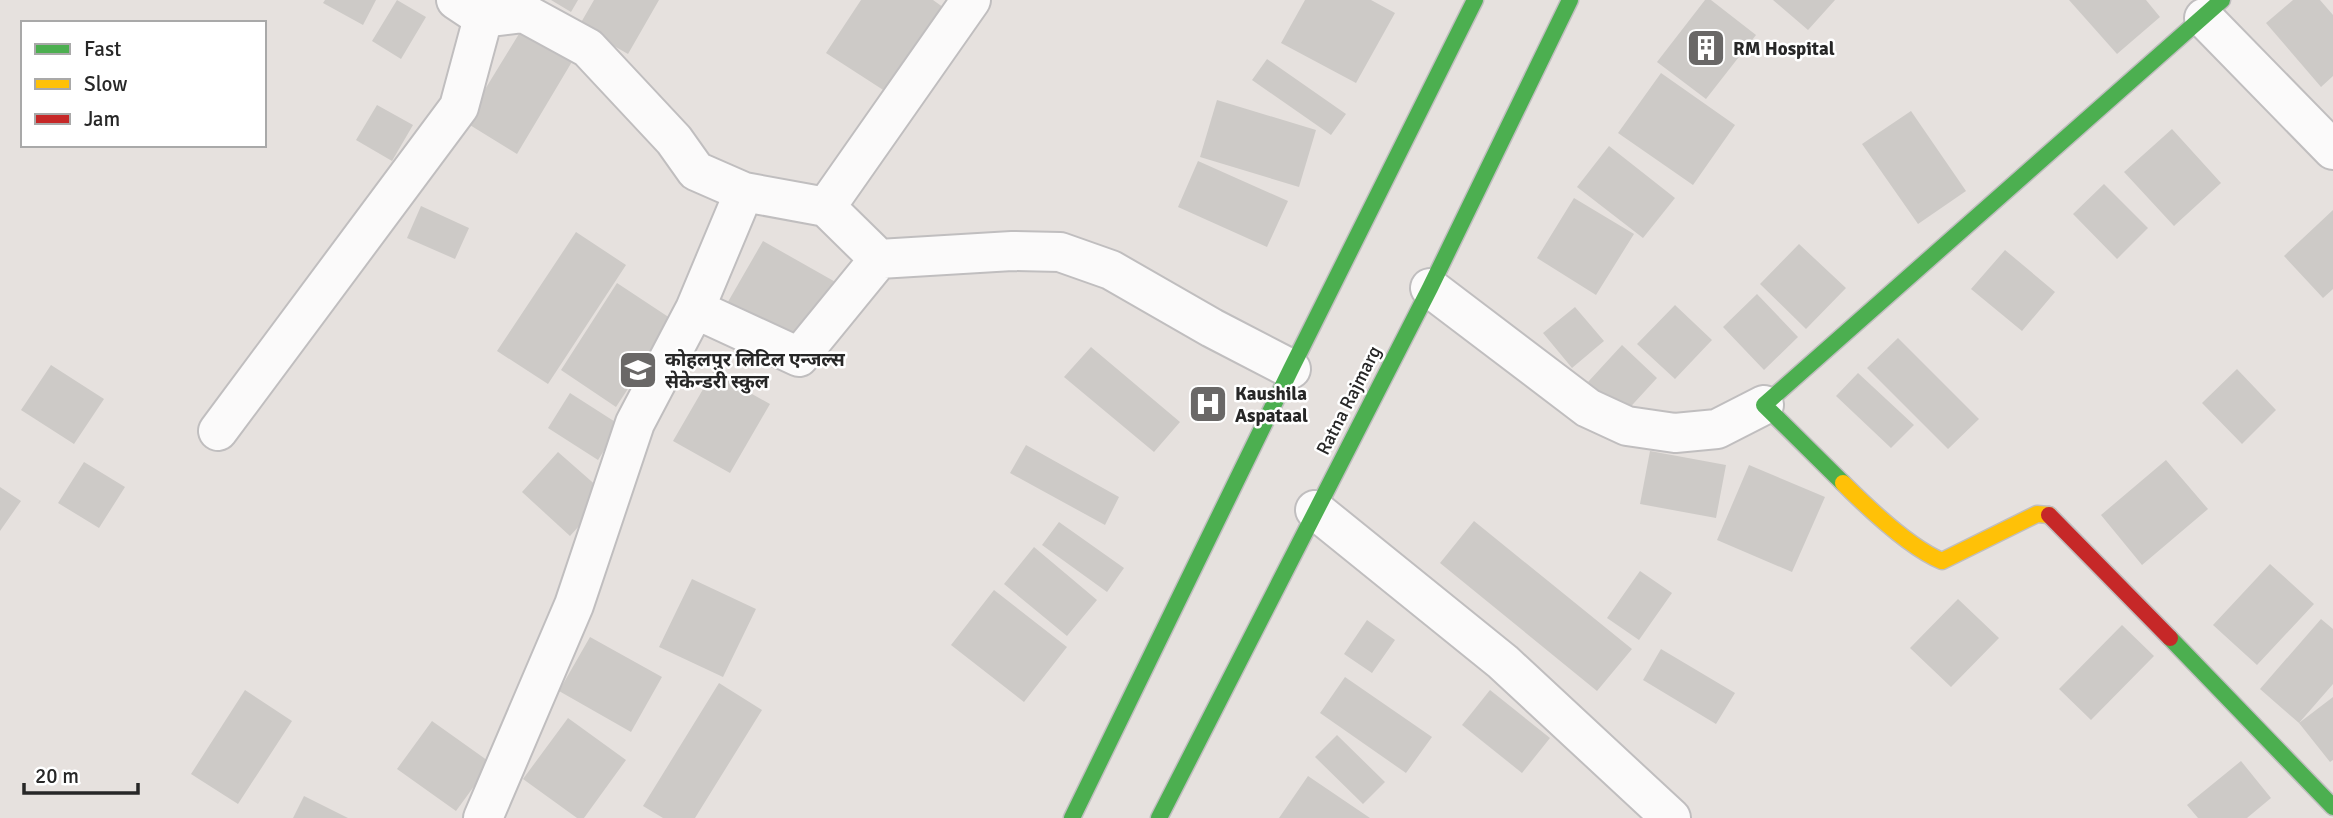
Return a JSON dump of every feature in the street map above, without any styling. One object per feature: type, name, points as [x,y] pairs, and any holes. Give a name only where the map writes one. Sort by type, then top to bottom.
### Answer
[{"type":"main road","points":[[1072,818],[1475,0]]},
{"type":"main road","name":"Ratna Rajmarg","points":[[1159,818],[1430,288],[1570,0]]},
{"type":"main road","points":[[2213,9],[1764,405],[1860,500],[1927,555],[1942,561],[2037,514],[2047,513],[2085,549],[2333,807]]},
{"type":"street","points":[[826,207],[971,0]]},
{"type":"street","points":[[218,431],[459,107],[470,9],[524,13],[588,48],[674,140],[696,171],[744,192],[826,207],[879,258],[1012,251],[1060,252],[1111,270],[1212,328],[1291,369]]},
{"type":"street","points":[[2213,9],[2333,150]]},
{"type":"street","points":[[483,818],[574,605],[635,423],[695,309],[744,192]]},
{"type":"street","points":[[695,309],[799,357],[879,258]]},
{"type":"street","points":[[1430,288],[1588,408],[1627,426],[1675,433],[1717,429],[1764,405]]},
{"type":"street","points":[[1315,510],[1503,662],[1671,818]]},
{"type":"building","points":[[325,0],[376,0],[363,25],[323,3]]},
{"type":"building","points":[[397,0],[426,17],[401,59],[372,41]]},
{"type":"building","points":[[551,0],[578,0],[571,12]]},
{"type":"building","points":[[594,0],[659,0],[628,54],[579,26]]},
{"type":"building","points":[[861,0],[933,0],[947,10],[891,95],[826,53]]},
{"type":"building","points":[[1305,0],[1371,0],[1395,13],[1356,83],[1281,43]]},
{"type":"building","name":"RM Hospital","points":[[1705,0],[1711,0],[1756,35],[1706,99],[1657,62]]},
{"type":"building","points":[[1773,0],[1835,0],[1808,30]]},
{"type":"building","points":[[2069,0],[2146,0],[2160,17],[2117,54]]},
{"type":"building","points":[[2293,0],[2320,0],[2333,15],[2333,76],[2321,87],[2266,23]]},
{"type":"building","points":[[522,29],[573,60],[517,154],[465,122]]},
{"type":"building","points":[[1267,59],[1346,114],[1331,135],[1252,80]]},
{"type":"building","points":[[1661,73],[1735,125],[1693,185],[1618,133]]},
{"type":"building","points":[[1217,100],[1316,130],[1299,187],[1200,157]]},
{"type":"building","points":[[377,105],[413,125],[392,161],[356,140]]},
{"type":"building","points":[[1911,111],[1966,191],[1918,224],[1862,144]]},
{"type":"building","points":[[2172,129],[2221,183],[2174,226],[2124,172]]},
{"type":"building","points":[[1609,146],[1675,198],[1643,238],[1577,187]]},
{"type":"building","points":[[1198,161],[1288,201],[1267,247],[1178,207]]},
{"type":"building","points":[[2104,184],[2148,228],[2117,259],[2073,214]]},
{"type":"building","points":[[1574,198],[1634,234],[1596,295],[1537,258]]},
{"type":"building","points":[[421,206],[469,228],[455,259],[407,238]]},
{"type":"building","points":[[2333,210],[2333,289],[2323,298],[2284,256]]},
{"type":"building","points":[[576,232],[626,265],[548,384],[497,351]]},
{"type":"building","points":[[763,241],[839,284],[801,350],[725,307]]},
{"type":"building","points":[[1799,244],[1846,288],[1806,329],[1760,284]]},
{"type":"building","points":[[2005,250],[2055,292],[2022,331],[1971,289]]},
{"type":"building","points":[[617,283],[673,320],[616,407],[561,370]]},
{"type":"building","points":[[1757,294],[1798,337],[1764,370],[1723,327]]},
{"type":"building","points":[[1675,305],[1712,340],[1675,379],[1637,344]]},
{"type":"building","points":[[1575,307],[1604,341],[1572,368],[1543,333]]},
{"type":"building","points":[[1898,338],[1979,419],[1948,449],[1867,368]]},
{"type":"building","points":[[1622,345],[1657,378],[1623,415],[1588,382]]},
{"type":"building","points":[[1091,347],[1180,422],[1154,452],[1064,377]]},
{"type":"building","points":[[51,365],[104,399],[74,444],[21,410]]},
{"type":"building","points":[[2237,369],[2276,410],[2242,444],[2202,403]]},
{"type":"building","points":[[713,372],[770,404],[730,473],[673,441]]},
{"type":"building","points":[[1858,373],[1914,425],[1891,448],[1836,396]]},
{"type":"building","points":[[570,393],[620,425],[598,460],[548,428]]},
{"type":"building","points":[[1026,445],[1119,497],[1105,525],[1010,473]]},
{"type":"building","points":[[1650,451],[1726,465],[1716,518],[1640,504]]},
{"type":"building","points":[[558,452],[607,495],[570,536],[522,492]]},
{"type":"building","points":[[2166,460],[2208,509],[2142,565],[2101,515]]},
{"type":"building","points":[[84,462],[125,487],[99,528],[58,503]]},
{"type":"building","points":[[1749,465],[1825,497],[1792,572],[1717,540]]},
{"type":"building","points":[[0,487],[21,501],[0,531]]},
{"type":"building","points":[[1474,521],[1632,649],[1597,691],[1440,563]]},
{"type":"building","points":[[1059,522],[1124,568],[1107,592],[1042,545]]},
{"type":"building","points":[[1034,547],[1097,600],[1067,636],[1004,584]]},
{"type":"building","points":[[2270,564],[2314,604],[2257,665],[2213,625]]},
{"type":"building","points":[[1640,571],[1672,593],[1639,640],[1607,618]]},
{"type":"building","points":[[692,579],[756,609],[723,677],[659,647]]},
{"type":"building","points":[[994,590],[1067,647],[1024,702],[951,645]]},
{"type":"building","points":[[1958,599],[1999,638],[1951,687],[1910,648]]},
{"type":"building","points":[[2321,619],[2333,629],[2333,684],[2299,723],[2260,689]]},
{"type":"building","points":[[1367,620],[1395,640],[1372,673],[1344,654]]},
{"type":"building","points":[[2122,625],[2154,656],[2091,720],[2059,689]]},
{"type":"building","points":[[590,637],[662,677],[631,732],[559,691]]},
{"type":"building","points":[[1661,649],[1735,693],[1716,724],[1643,680]]},
{"type":"building","points":[[1345,677],[1432,737],[1406,773],[1320,713]]},
{"type":"building","points":[[719,683],[762,710],[695,818],[663,818],[643,806]]},
{"type":"building","points":[[245,690],[292,721],[238,804],[191,774]]},
{"type":"building","points":[[1490,690],[1550,738],[1522,773],[1462,725]]},
{"type":"building","points":[[2333,697],[2333,760],[2330,762],[2299,723]]},
{"type":"building","points":[[568,718],[626,760],[584,818],[577,818],[523,779]]},
{"type":"building","points":[[432,721],[491,763],[456,811],[397,769]]},
{"type":"building","points":[[1337,735],[1385,782],[1363,804],[1315,757]]},
{"type":"building","points":[[2241,761],[2271,798],[2247,818],[2198,818],[2187,805]]},
{"type":"building","points":[[1308,776],[1370,818],[1279,818]]},
{"type":"building","points":[[304,796],[348,818],[293,818]]},
{"type":"traffic: fast","points":[[1072,818],[1475,0]]},
{"type":"traffic: fast","points":[[1159,818],[1430,288],[1570,0]]},
{"type":"traffic: fast","points":[[1843,483],[1764,405],[2222,0]]},
{"type":"traffic: fast","points":[[2170,638],[2333,807]]},
{"type":"traffic: slow","points":[[1843,483],[1903,537],[1942,561],[2037,514],[2049,515]]},
{"type":"traffic: jam","points":[[2049,515],[2170,638]]},
{"type":"place","name":"RM Hospital","points":[[1706,48]]},
{"type":"place","name":"कोहलपुर लिटिल एन्जल्स सेकेन्डरी स्कुल","points":[[638,370]]},
{"type":"place","name":"Kaushila Aspataal","points":[[1208,404]]}]
